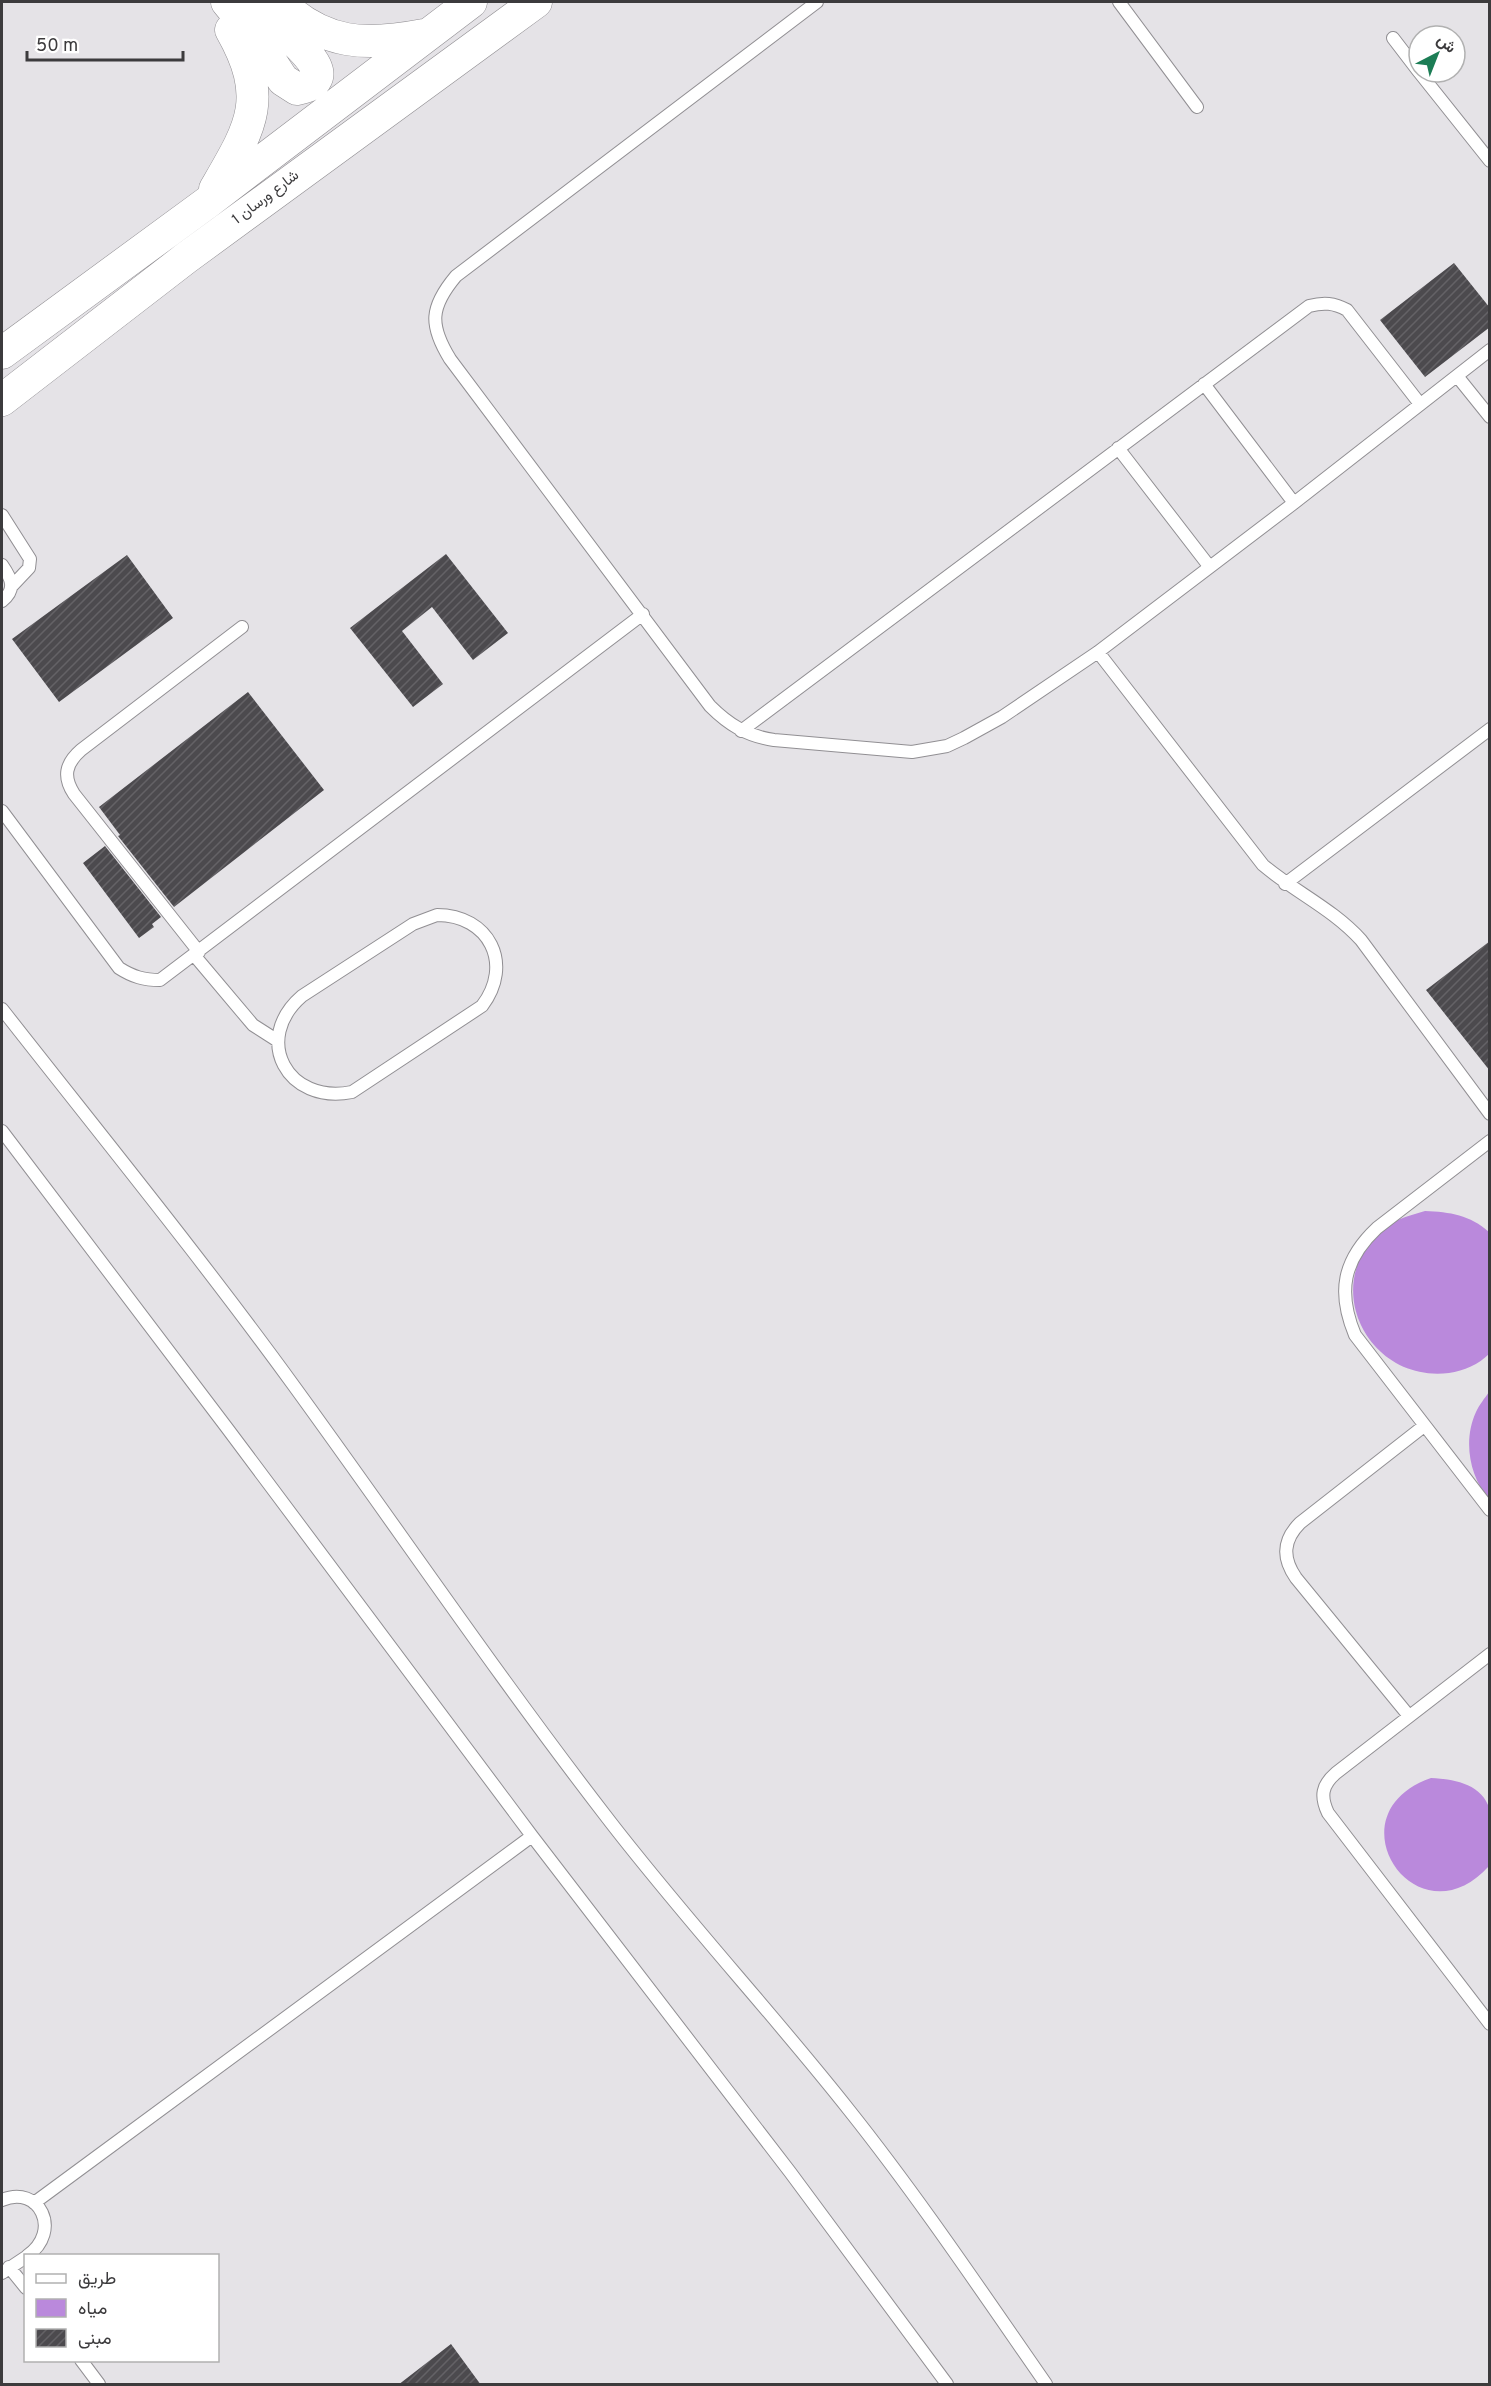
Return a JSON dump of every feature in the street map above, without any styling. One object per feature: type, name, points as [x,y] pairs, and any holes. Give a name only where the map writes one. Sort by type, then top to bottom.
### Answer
[{"type":"street","points":[[208,202],[248,130],[253,99],[249,66],[241,48],[213,2]]},
{"type":"street","points":[[227,2],[253,34],[283,80],[297,89],[306,87],[312,83],[316,75],[317,67],[313,59],[280,27],[263,2]]},
{"type":"street","points":[[279,2],[313,27],[344,39],[368,43],[387,42],[428,34]]},
{"type":"street","points":[[2,353],[208,202],[471,2]]},
{"type":"street","name":"شارع ورسان 1","points":[[2,400],[186,258],[536,2]]},
{"type":"lane","points":[[818,2],[456,276],[441,294],[435,316],[438,339],[450,359],[710,706],[724,720],[741,731],[757,738],[893,751],[930,750],[964,738],[1002,717],[1098,652],[1490,350]]},
{"type":"lane","points":[[1119,2],[1197,106]]},
{"type":"lane","points":[[1393,38],[1407,56]]},
{"type":"lane","points":[[1429,84],[1490,161]]},
{"type":"lane","points":[[741,731],[1309,306],[1322,303],[1335,304],[1347,310],[1420,404]]},
{"type":"lane","points":[[1457,376],[1490,417]]},
{"type":"lane","points":[[1204,384],[1294,503]]},
{"type":"lane","points":[[1118,448],[1209,566]]},
{"type":"lane","points":[[2,515],[30,559],[29,568],[12,586]]},
{"type":"lane","points":[[2,565],[11,578],[12,586],[10,593],[2,601]]},
{"type":"lane","points":[[2,811],[119,968],[139,978],[160,980],[642,614]]},
{"type":"lane","points":[[242,627],[71,758],[66,770],[67,783],[248,1020],[278,1041],[281,1058],[289,1074],[302,1086],[317,1094],[335,1096],[352,1092],[482,1006],[490,996],[495,983],[496,957],[491,945],[479,929],[463,919],[444,915],[424,918],[291,1004],[279,1028],[278,1041]]},
{"type":"lane","points":[[1098,652],[1263,865],[1285,884],[1344,922],[1361,940],[1490,1114]]},
{"type":"lane","points":[[1285,884],[1490,729]]},
{"type":"lane","points":[[2,1009],[292,1383],[537,1726],[606,1816],[676,1905],[764,2006],[849,2110],[923,2207],[1046,2385]]},
{"type":"lane","points":[[2,1131],[532,1836],[797,2182],[947,2385]]},
{"type":"lane","points":[[1490,1141],[1363,1241],[1352,1258],[1346,1277],[1346,1307],[1355,1335],[1490,1510]]},
{"type":"lane","points":[[1410,1716],[1290,1569],[1286,1550],[1287,1539],[1300,1523],[1424,1426]]},
{"type":"lane","points":[[1490,1654],[1327,1780],[1323,1791],[1323,1802],[1328,1813],[1490,2024]]},
{"type":"lane","points":[[34,2203],[532,1836]]},
{"type":"lane","points":[[2,2200],[22,2197],[34,2203],[44,2214],[46,2229],[41,2243],[28,2254]]},
{"type":"lane","points":[[24,2257],[5,2270],[24,2286]]},
{"type":"lane","points":[[82,2362],[99,2385]]},
{"type":"water","points":[[1425,1211],[1443,1212],[1467,1218],[1489,1232],[1489,1354],[1481,1361],[1460,1371],[1421,1372],[1397,1364],[1377,1348],[1363,1329],[1355,1306],[1354,1281],[1361,1257],[1377,1234],[1393,1222]]},
{"type":"water","points":[[1489,1392],[1489,1499],[1477,1480],[1469,1446],[1476,1412]]},
{"type":"water","points":[[1431,1778],[1456,1781],[1472,1787],[1488,1805],[1489,1866],[1462,1887],[1435,1891],[1412,1883],[1394,1866],[1385,1843],[1386,1818],[1401,1795]]},
{"type":"building","points":[[1454,263],[1490,308],[1490,327],[1425,377],[1380,320]]},
{"type":"building","points":[[446,554],[508,633],[473,660],[432,607],[402,631],[443,684],[413,707],[350,628]]},
{"type":"building","points":[[127,555],[173,618],[59,702],[12,639]]},
{"type":"building","points":[[248,692],[324,790],[174,907],[118,836],[120,835],[99,807]]},
{"type":"building","points":[[105,846],[161,917],[152,924],[154,927],[139,938],[83,863]]},
{"type":"building","points":[[1490,941],[1490,1071],[1426,990]]},
{"type":"building","points":[[451,2344],[481,2385],[398,2385]]}]
